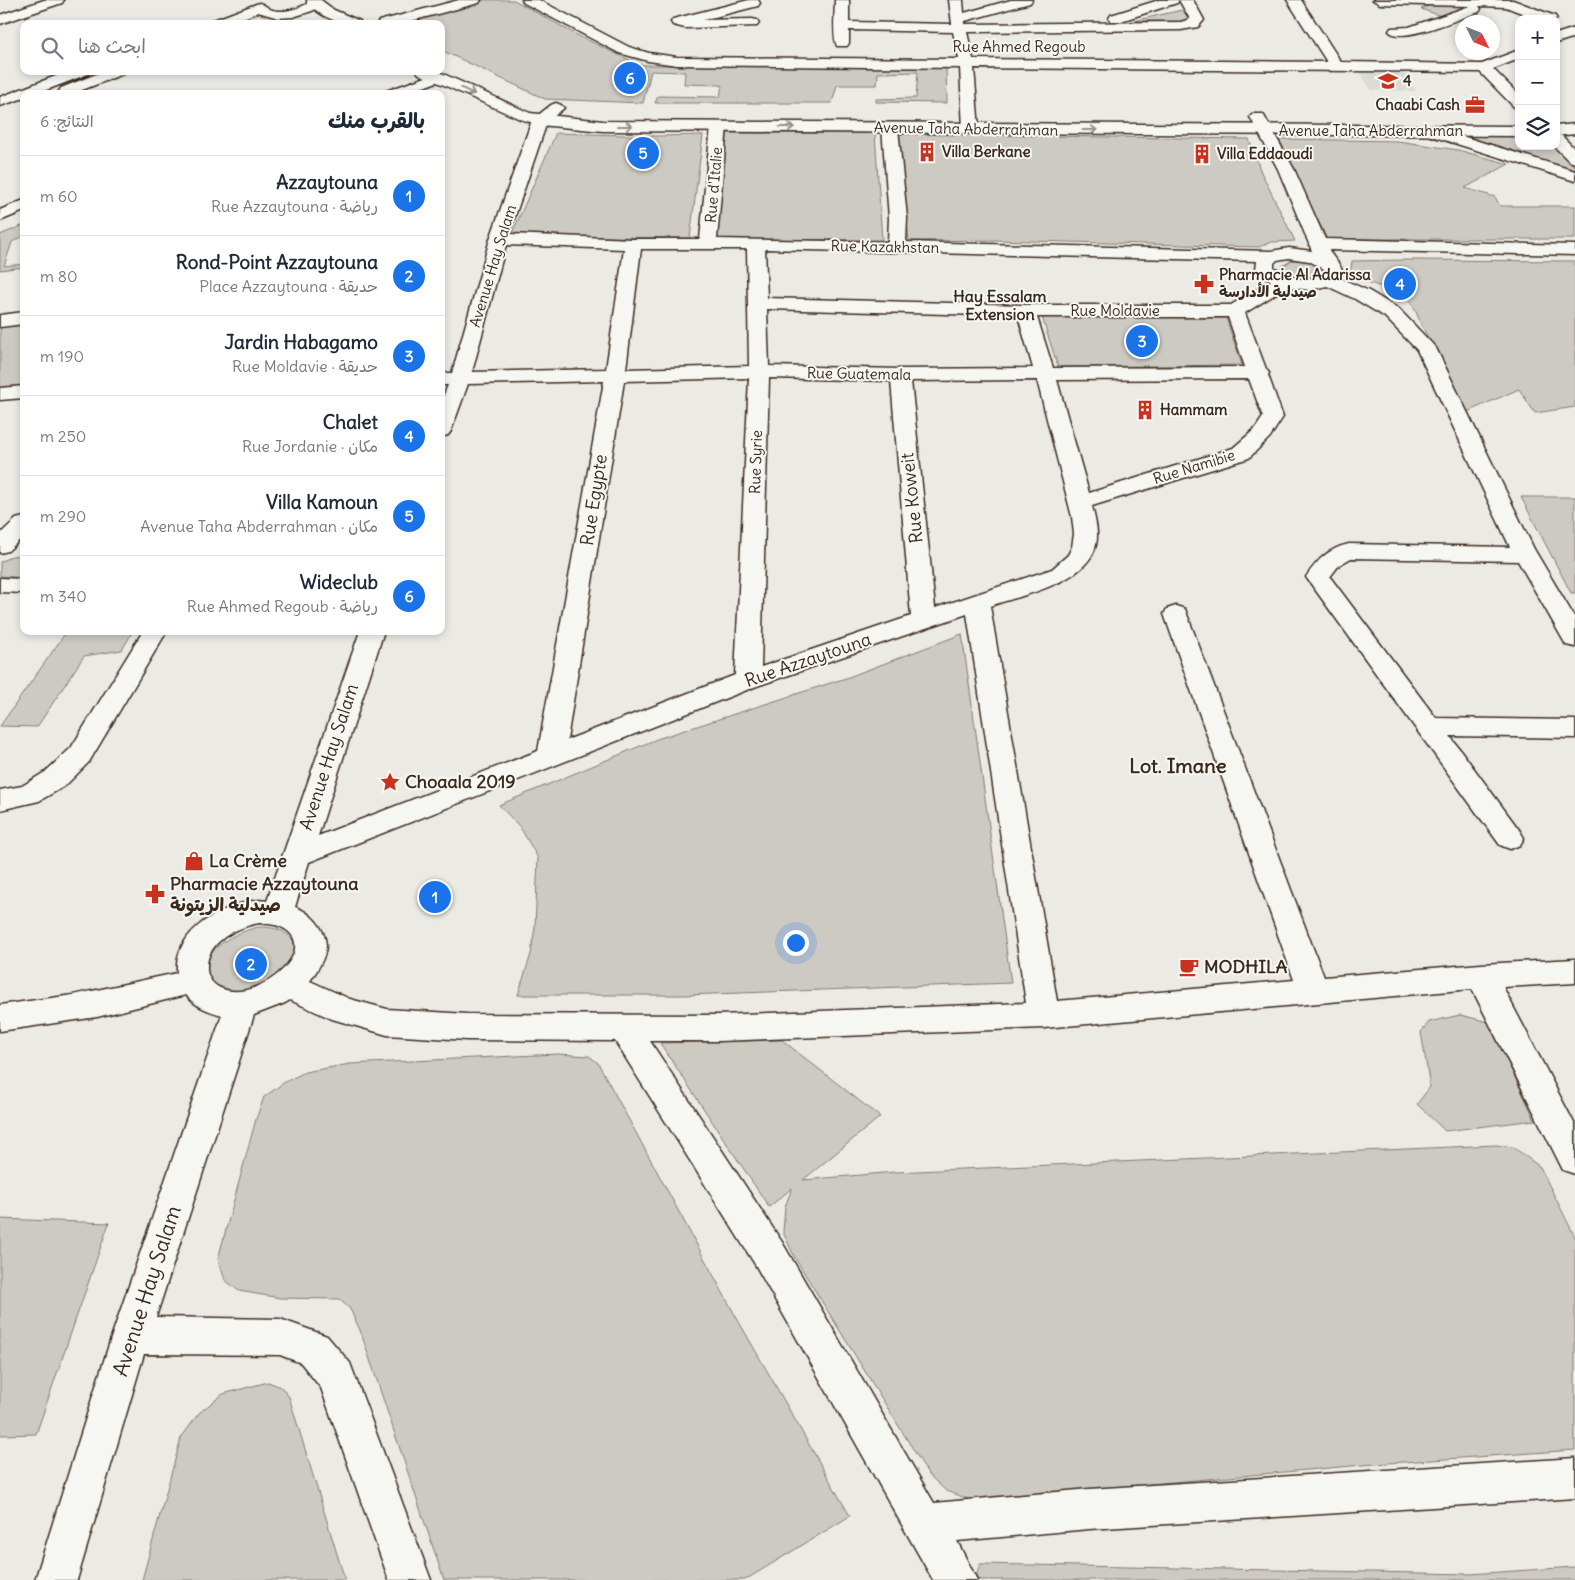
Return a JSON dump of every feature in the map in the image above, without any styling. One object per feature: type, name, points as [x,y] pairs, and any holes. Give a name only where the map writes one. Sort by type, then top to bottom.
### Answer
[{"type":"street","points":[[399,20],[474,0]]},
{"type":"street","name":"Rue Ahmed Regoub","points":[[529,0],[624,50],[648,57],[677,61],[748,56],[843,62],[1336,65],[1484,68],[1515,56]]},
{"type":"street","points":[[842,0],[843,62]]},
{"type":"street","points":[[956,0],[967,63],[970,123]]},
{"type":"street","points":[[959,24],[1025,0]]},
{"type":"street","points":[[1092,26],[1172,0]]},
{"type":"street","points":[[841,26],[959,24],[1181,26],[1193,24],[1197,20],[1186,0]]},
{"type":"street","points":[[1294,0],[1336,65]]},
{"type":"street","points":[[1380,0],[1499,2],[1538,15]]},
{"type":"street","points":[[0,20],[52,1]]},
{"type":"street","points":[[259,20],[306,9],[313,6],[316,1],[329,13],[346,20]]},
{"type":"street","points":[[753,2],[752,28],[678,22],[753,2]]},
{"type":"street","points":[[1396,31],[1410,30],[1499,2]]},
{"type":"street","points":[[225,20],[262,3],[266,12],[283,13],[314,20]]},
{"type":"street","points":[[1560,22],[1575,28]]},
{"type":"street","points":[[1560,38],[1575,32]]},
{"type":"street","points":[[1484,68],[1515,100]]},
{"type":"street","points":[[32,90],[72,75]]},
{"type":"street","points":[[70,90],[108,75]]},
{"type":"street","points":[[399,90],[428,75]]},
{"type":"street","name":"Avenue Taha Abderrahman","points":[[432,75],[525,116],[540,120],[603,126],[890,128],[970,123]]},
{"type":"street","points":[[0,102],[20,95]]},
{"type":"street","name":"Avenue Taha Abderrahman","points":[[537,101],[556,108],[579,112],[970,123],[1263,124],[1515,120]]},
{"type":"street","points":[[540,120],[556,108]]},
{"type":"street","points":[[0,117],[20,110]]},
{"type":"street","points":[[1560,120],[1575,119]]},
{"type":"street","name":"Avenue Hay Salam","points":[[445,408],[450,379],[540,120]]},
{"type":"street","points":[[1263,124],[1324,262],[1362,295],[1392,313],[1426,348],[1526,554],[1566,607],[1575,639]]},
{"type":"street","name":"Avenue Taha Abderrahman","points":[[1263,124],[1433,132],[1515,132]]},
{"type":"street","name":"Rue d'Italie","points":[[708,244],[719,126]]},
{"type":"street","points":[[890,128],[898,218],[897,248]]},
{"type":"street","points":[[1560,131],[1575,130]]},
{"type":"street","points":[[1433,132],[1575,176]]},
{"type":"street","points":[[1560,143],[1575,158]]},
{"type":"street","points":[[0,216],[20,207]]},
{"type":"street","name":"Rue Kazakhstan","points":[[499,239],[633,244],[756,244],[1271,256],[1282,253],[1296,253],[1312,255],[1324,262]]},
{"type":"street","name":"Rue Egypte","points":[[551,756],[615,374],[633,244]]},
{"type":"street","name":"Rue Syrie","points":[[748,680],[759,372],[756,244]]},
{"type":"street","points":[[1324,262],[1575,250]]},
{"type":"street","points":[[1271,256],[1264,262],[1265,269],[1272,276],[1301,284],[1316,284],[1324,262]]},
{"type":"street","points":[[1235,311],[1285,281]]},
{"type":"street","name":"Rue Moldavie","points":[[756,303],[1026,311],[1235,311]]},
{"type":"street","name":"Rue Azzaytouna","points":[[297,855],[748,680],[1060,574],[1078,559],[1085,542],[1080,503],[1046,373],[1026,311]]},
{"type":"street","name":"Rue Namibie","points":[[1080,503],[1241,453],[1263,432],[1273,417],[1259,373],[1235,311]]},
{"type":"street","points":[[0,321],[20,318]]},
{"type":"street","name":"Rue Guatemala","points":[[450,379],[759,372],[900,375],[1259,373]]},
{"type":"street","name":"Rue Koweit","points":[[900,375],[924,620]]},
{"type":"street","points":[[0,394],[20,392]]},
{"type":"street","points":[[0,546],[20,528]]},
{"type":"street","points":[[1510,838],[1318,576],[1327,562],[1349,551],[1526,554]]},
{"type":"street","points":[[0,585],[20,586]]},
{"type":"street","points":[[977,602],[1044,1015]]},
{"type":"street","points":[[1176,614],[1314,991]]},
{"type":"street","points":[[0,800],[29,794],[55,778],[80,755],[153,635]]},
{"type":"street","name":"Avenue Hay Salam","points":[[278,912],[371,635]]},
{"type":"street","points":[[1430,727],[1575,729]]},
{"type":"street","points":[[259,911],[278,912],[294,918],[305,927],[311,940],[310,955],[303,970],[289,985],[275,994],[242,1003],[226,1003],[211,999],[200,991],[193,981],[191,966],[196,951],[206,936],[221,924],[240,915],[259,911]]},
{"type":"street","points":[[289,985],[343,1010],[386,1022],[467,1027],[719,1028],[1044,1015],[1481,976],[1575,971]]},
{"type":"street","points":[[1481,976],[1575,1159]]},
{"type":"street","points":[[0,1018],[48,1013],[131,998],[193,981]]},
{"type":"street","name":"Avenue Hay Salam","points":[[56,1580],[131,1335],[242,1003]]},
{"type":"street","points":[[624,1028],[770,1254],[956,1580]]},
{"type":"street","points":[[131,1335],[280,1337],[314,1349],[336,1376],[410,1580]]},
{"type":"street","points":[[924,1524],[1089,1510],[1575,1478]]},
{"type":"shaded area","points":[[485,0],[514,0],[577,35],[640,65],[946,68],[947,103],[876,102],[876,99],[916,98],[918,72],[878,73],[877,85],[837,85],[832,103],[655,103],[658,96],[720,97],[722,85],[684,84],[685,72],[651,71],[643,103],[545,99],[445,52],[445,20],[409,20]]},
{"type":"shaded area","points":[[1431,5],[1472,6],[1441,16],[1421,9]]},
{"type":"shaded area","points":[[1182,10],[1191,21],[1133,21]]},
{"type":"shaded area","name":"4","points":[[1360,72],[1403,72],[1416,91],[1371,90]]},
{"type":"shaded area","points":[[556,133],[658,136],[703,135],[690,238],[511,236]]},
{"type":"shaded area","points":[[726,133],[875,133],[882,240],[717,239]]},
{"type":"shaded area","points":[[898,134],[1249,139],[1261,172],[1295,241],[1271,242],[1259,247],[993,240],[909,241]]},
{"type":"shaded area","points":[[1515,135],[1515,150],[1559,150],[1575,167],[1575,173],[1495,146],[1456,136]]},
{"type":"shaded area","points":[[1279,139],[1398,141],[1458,150],[1509,164],[1465,188],[1495,197],[1500,206],[1575,206],[1575,239],[1327,239]]},
{"type":"shaded area","points":[[20,227],[20,238],[12,242],[4,266],[20,264],[20,268],[0,270],[0,235]]},
{"type":"shaded area","points":[[1292,260],[1311,261],[1326,269],[1328,274],[1305,280],[1294,278],[1282,271],[1281,267]]},
{"type":"shaded area","points":[[1352,261],[1575,261],[1575,407],[1535,413],[1519,389],[1467,412],[1414,307],[1408,299],[1404,295],[1350,276]]},
{"type":"shaded area","points":[[1042,317],[1226,318],[1242,365],[1058,367]]},
{"type":"shaded area","points":[[20,320],[20,387],[0,391],[0,322]]},
{"type":"shaded area","points":[[1521,497],[1575,497],[1575,593],[1571,593]]},
{"type":"shaded area","points":[[20,555],[20,578],[0,576],[0,562],[12,556]]},
{"type":"shaded area","points":[[962,634],[1011,983],[686,995],[518,995],[531,954],[535,927],[538,858],[520,827],[499,805],[657,739],[846,678]]},
{"type":"shaded area","points":[[64,635],[131,635],[122,650],[84,656],[37,727],[0,726]]},
{"type":"shaded area","points":[[259,927],[282,931],[291,938],[298,949],[271,990],[222,993],[209,979],[208,959],[221,944],[240,933]]},
{"type":"shaded area","points":[[1460,1015],[1489,1022],[1535,1120],[1445,1131],[1417,1104],[1430,1087],[1421,1032],[1429,1022]]},
{"type":"shaded area","points":[[782,1040],[880,1117],[803,1180],[895,1172],[1496,1145],[1513,1147],[1540,1167],[1575,1237],[1575,1450],[1374,1464],[971,1500],[946,1491],[929,1475],[795,1258],[783,1232],[785,1207],[792,1188],[769,1207],[660,1043]]},
{"type":"shaded area","points":[[558,1054],[589,1056],[598,1063],[735,1315],[850,1516],[745,1580],[444,1580],[360,1330],[350,1309],[339,1299],[280,1298],[239,1291],[225,1280],[218,1259],[256,1119],[264,1097],[285,1082],[305,1072],[350,1064]]},
{"type":"shaded area","points":[[0,1219],[109,1223],[36,1434],[0,1435]]},
{"type":"shaded area","points":[[268,1382],[281,1387],[289,1397],[345,1580],[142,1580],[181,1438],[199,1413],[223,1394]]},
{"type":"shaded area","points":[[980,1564],[1469,1574],[1575,1567],[1575,1580],[978,1580],[976,1576]]},
{"type":"place","name":"Wideclub","points":[[630,78]]},
{"type":"place","name":"4","points":[[1388,81]]},
{"type":"place","name":"Chaabi Cash","points":[[1475,105]]},
{"type":"place","name":"Villa Berkane","points":[[927,152]]},
{"type":"place","name":"Villa Kamoun","points":[[643,153]]},
{"type":"place","name":"Villa Eddaoudi","points":[[1202,154]]},
{"type":"place","name":"Pharmacie Al Adarissa صيدلية الأدارسة","points":[[1204,284]]},
{"type":"place","name":"Chalet","points":[[1400,284]]},
{"type":"place","name":"Jardin Habagamo","points":[[1142,341]]},
{"type":"place","name":"Hammam","points":[[1145,410]]},
{"type":"place","name":"Choaala 2019","points":[[390,782]]},
{"type":"place","name":"La Crème","points":[[194,861]]},
{"type":"place","name":"Pharmacie Azzaytouna صيدلية الزيتونة","points":[[155,894]]},
{"type":"place","name":"Azzaytouna","points":[[435,897]]},
{"type":"place","name":"Rond-Point Azzaytouna","points":[[251,964]]},
{"type":"place","name":"MODHILA","points":[[1189,967]]},
{"type":"district","name":"Hay Essalam Extension","points":[[1000,305]]},
{"type":"district","name":"Lot. Imane","points":[[1178,766]]}]
